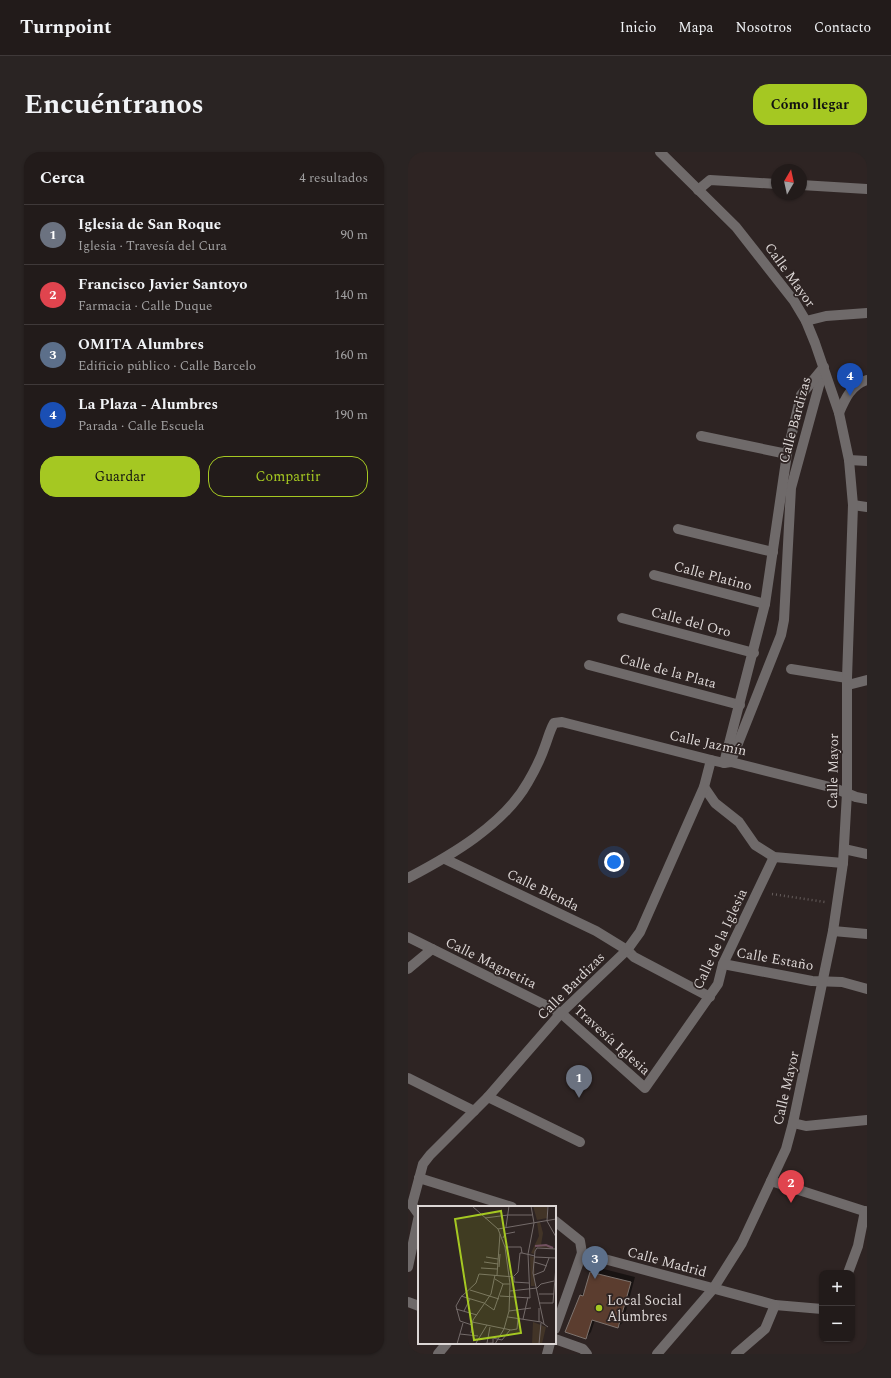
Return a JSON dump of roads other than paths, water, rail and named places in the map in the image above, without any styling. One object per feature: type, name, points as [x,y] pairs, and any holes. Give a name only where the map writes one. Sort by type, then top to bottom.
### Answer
[{"type":"street","name":"Calle Mayor","points":[[657,1354],[714,1289],[742,1243],[786,1149],[793,1123],[833,931],[843,863],[847,793],[848,681],[853,506],[849,460],[839,413],[824,367],[806,322],[794,300],[736,227],[660,152]]},
{"type":"street","points":[[698,190],[710,180],[771,184]]},
{"type":"street","points":[[807,185],[867,189]]},
{"type":"street","points":[[806,322],[826,316],[867,313]]},
{"type":"street","name":"Calle Bardizas","points":[[728,762],[740,705],[766,604],[787,454],[801,395],[824,367]]},
{"type":"street","name":"Calle Bardizas","points":[[728,762],[781,635],[784,620],[791,488],[824,367]]},
{"type":"street","points":[[839,413],[846,396],[854,386],[867,380]]},
{"type":"street","points":[[701,436],[787,454]]},
{"type":"street","points":[[849,460],[867,461]]},
{"type":"street","points":[[853,506],[867,507]]},
{"type":"street","points":[[678,529],[773,552]]},
{"type":"street","name":"Calle Platino","points":[[654,575],[766,604]]},
{"type":"street","name":"Calle del Oro","points":[[622,618],[754,653]]},
{"type":"street","name":"Calle de la Plata","points":[[589,665],[740,705]]},
{"type":"street","points":[[791,669],[848,681],[867,680]]},
{"type":"street","name":"Calle Jazmín","points":[[445,859],[484,829],[516,801],[537,766],[550,729],[554,723],[562,722],[711,760],[728,762],[834,788],[856,797],[867,799]]},
{"type":"street","name":"Calle Bardizas","points":[[410,1205],[423,1164],[430,1155],[488,1097],[561,1013],[627,950],[640,932],[704,787],[711,760]]},
{"type":"street","points":[[704,787],[715,803],[739,822],[755,845],[774,857],[843,863]]},
{"type":"street","points":[[844,849],[867,854]]},
{"type":"street","name":"Calle de la Iglesia","points":[[645,1088],[718,984],[723,964],[774,857]]},
{"type":"street","points":[[408,878],[445,859]]},
{"type":"street","name":"Calle Blenda","points":[[445,859],[596,931],[627,950],[634,957],[710,997]]},
{"type":"street","points":[[833,931],[867,934]]},
{"type":"street","name":"Calle Magnetita","points":[[408,937],[561,1013]]},
{"type":"street","points":[[408,969],[432,949]]},
{"type":"street","name":"Calle Estaño","points":[[723,964],[812,981],[842,982],[867,989]]},
{"type":"street","name":"Travesía Iglesia","points":[[561,1013],[645,1088]]},
{"type":"street","points":[[408,1078],[474,1111]]},
{"type":"street","points":[[488,1097],[580,1142]]},
{"type":"street","points":[[793,1123],[806,1126],[867,1120]]},
{"type":"street","points":[[419,1178],[509,1206]]},
{"type":"street","points":[[771,1181],[866,1211],[858,1246],[849,1270]]},
{"type":"street","points":[[410,1205],[418,1214]]},
{"type":"street","points":[[408,1267],[418,1220]]},
{"type":"street","points":[[556,1223],[580,1241],[582,1252],[556,1326]]},
{"type":"street","name":"Calle Madrid","points":[[582,1252],[775,1305],[819,1309]]},
{"type":"street","points":[[408,1302],[418,1306]]},
{"type":"street","points":[[736,1354],[765,1329],[775,1305]]},
{"type":"street","points":[[556,1339],[585,1352]]},
{"type":"street","points":[[438,1354],[446,1344]]},
{"type":"street","points":[[546,1354],[550,1344]]},
{"type":"place","name":"La Plaza - Alumbres","points":[[850,396]]},
{"type":"place","name":"Iglesia de San Roque","points":[[579,1098]]},
{"type":"place","name":"Francisco Javier Santoyo","points":[[791,1203]]},
{"type":"place","name":"OMITA Alumbres","points":[[595,1279]]},
{"type":"place","name":"Local Social Alumbres","points":[[599,1308]]}]
